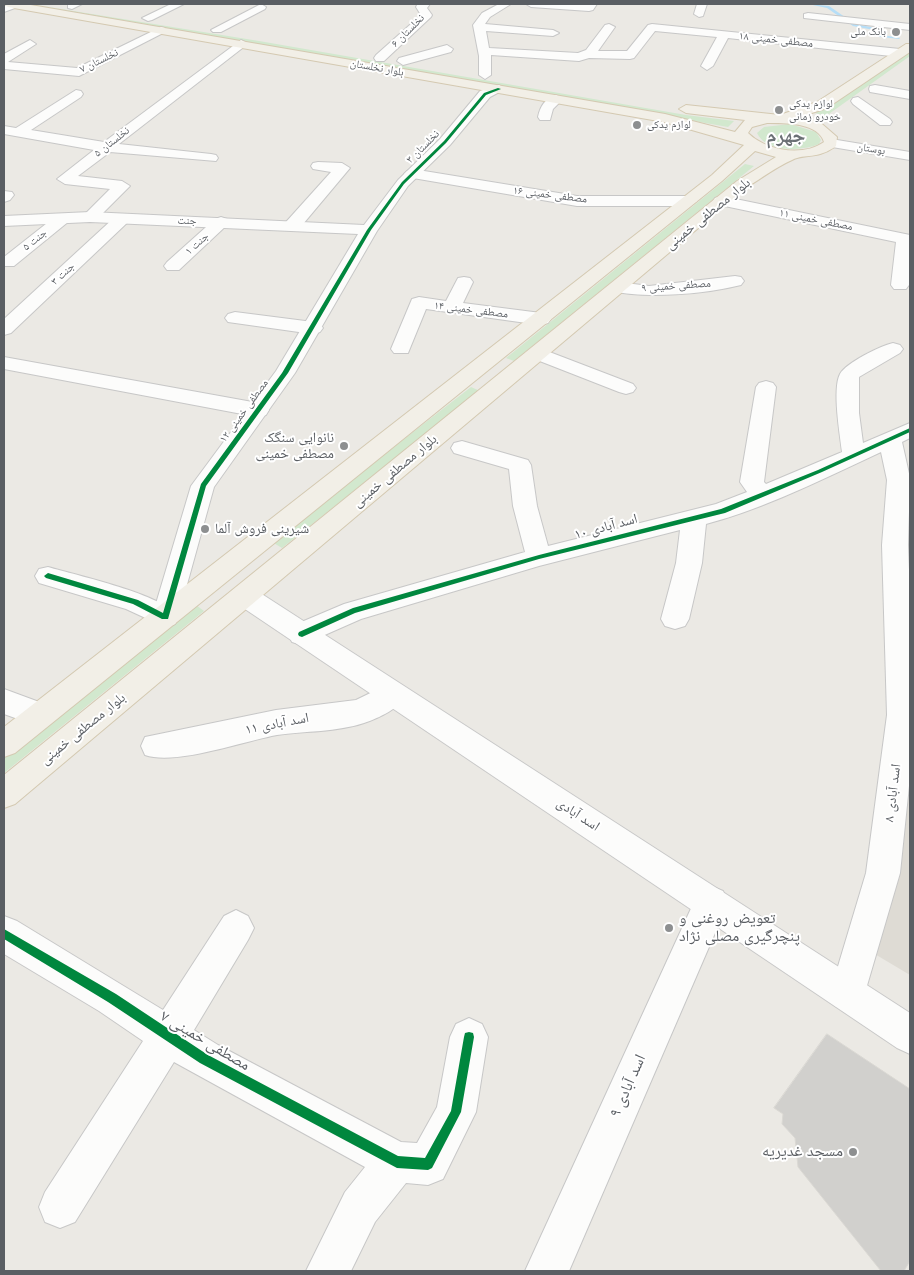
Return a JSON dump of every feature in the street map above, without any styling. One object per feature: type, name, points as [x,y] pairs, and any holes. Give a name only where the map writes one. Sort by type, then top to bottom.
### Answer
[{"type":"main road","name":"بلوار نخلستان","points":[[70,4],[380,58],[705,111],[806,123],[829,132]]},
{"type":"main road","name":"بلوار نخلستان","points":[[12,5],[665,118],[777,152],[791,154]]},
{"type":"main road","points":[[749,142],[741,134],[742,129],[747,124],[774,119],[822,105],[905,50]]},
{"type":"main road","points":[[855,104],[889,80]]},
{"type":"main road","points":[[690,125],[710,121],[710,114],[705,111]]},
{"type":"main road","points":[[791,154],[818,152],[827,148],[829,132]]},
{"type":"main road","name":"بلوار مصطفی خمینی","points":[[4,744],[689,201],[717,178],[749,142]]},
{"type":"main road","name":"بلوار مصطفی خمینی","points":[[4,794],[539,354],[742,184],[791,154]]},
{"type":"main road","points":[[483,365],[510,377]]},
{"type":"main road","points":[[217,576],[245,596]]},
{"type":"street","points":[[148,18],[179,4]]},
{"type":"street","name":"نخلستان ۶","points":[[380,58],[427,15],[421,7],[425,4]]},
{"type":"street","points":[[486,75],[487,61],[479,27],[486,15],[506,4]]},
{"type":"street","points":[[531,4],[590,8]]},
{"type":"street","points":[[4,9],[12,5]]},
{"type":"street","points":[[217,30],[261,8]]},
{"type":"street","points":[[798,28],[810,11],[910,27]]},
{"type":"street","points":[[484,51],[579,58],[588,54],[610,27],[592,26]]},
{"type":"street","points":[[479,27],[552,33]]},
{"type":"street","name":"مصطفی خمینی ۱۸","points":[[588,54],[630,55],[652,27],[905,50]]},
{"type":"street","name":"نخلستان ۷","points":[[4,65],[78,72],[161,30]]},
{"type":"street","points":[[826,44],[830,31]]},
{"type":"street","points":[[707,66],[725,34]]},
{"type":"street","points":[[4,59],[30,44]]},
{"type":"street","name":"نخلستان ۵","points":[[90,217],[122,186],[65,179],[241,44]]},
{"type":"street","points":[[403,61],[446,49]]},
{"type":"street","name":"نخلستان ۳","points":[[369,230],[412,174],[445,142],[485,94],[499,89]]},
{"type":"street","points":[[875,89],[910,95]]},
{"type":"street","points":[[11,132],[76,94]]},
{"type":"street","points":[[545,117],[547,108],[556,99]]},
{"type":"street","points":[[855,104],[885,122]]},
{"type":"street","points":[[11,132],[105,147],[210,158]]},
{"type":"street","name":"بوستان","points":[[829,132],[910,156]]},
{"type":"street","points":[[292,226],[342,168],[318,166]]},
{"type":"street","name":"مصطفی خمینی ۱۶","points":[[412,174],[577,201],[689,201]]},
{"type":"street","name":"مصطفی خمینی ۱۱","points":[[721,202],[907,240]]},
{"type":"street","name":"جنت","points":[[4,221],[90,217],[369,230]]},
{"type":"street","name":"جنت ۵","points":[[8,262],[62,219]]},
{"type":"street","name":"جنت ۳","points":[[6,325],[122,219]]},
{"type":"street","name":"جنت ۱","points":[[173,266],[221,222]]},
{"type":"street","name":"مصطفی خمینی ۱۲","points":[[165,617],[203,486],[286,373],[369,230]]},
{"type":"street","points":[[900,286],[907,240]]},
{"type":"street","name":"مصطفی خمینی ۹","points":[[618,287],[649,291],[735,281]]},
{"type":"street","points":[[452,307],[464,282]]},
{"type":"street","name":"مصطفی خمینی ۱۴","points":[[401,349],[419,303],[541,319]]},
{"type":"street","points":[[235,318],[313,328]]},
{"type":"street","points":[[854,455],[848,413],[848,376],[863,365],[893,349]]},
{"type":"street","points":[[539,354],[626,388]]},
{"type":"street","points":[[4,363],[258,410]]},
{"type":"street","points":[[761,496],[752,482],[766,388]]},
{"type":"street","name":"اسد آبادی ۱۰","points":[[302,634],[353,611],[539,557],[723,511],[900,434]]},
{"type":"street","name":"اسد آبادی ۸","points":[[848,993],[883,873],[902,714],[895,545],[900,434]]},
{"type":"street","points":[[462,448],[520,465],[525,506],[539,557]]},
{"type":"street","points":[[675,619],[688,564],[694,518]]},
{"type":"street","points":[[48,576],[134,602],[165,617]]},
{"type":"street","name":"اسد آبادی","points":[[245,596],[848,993],[910,1036]]},
{"type":"street","name":"اسد آبادی ۱۱","points":[[156,746],[197,740],[293,720],[361,712],[393,694]]},
{"type":"street","points":[[4,701],[40,715]]},
{"type":"street","name":"اسد آبادی ۹","points":[[547,1271],[711,903]]},
{"type":"street","points":[[60,1207],[113,1120],[169,1036],[236,928]]},
{"type":"street","name":"مصطفی خمینی ۷","points":[[4,934],[112,998],[204,1059],[398,1162]]},
{"type":"street","points":[[328,1271],[360,1207],[398,1162],[428,1164],[456,1112],[469,1037]]},
{"type":"shaded area","points":[[910,761],[910,975],[873,953]]},
{"type":"green space","points":[[30,4],[259,41],[686,115],[734,121],[728,127]]},
{"type":"green space","points":[[910,50],[910,56],[826,116],[815,113]]},
{"type":"green space","points":[[790,124],[816,132],[821,140],[819,144],[804,148],[786,149],[768,144],[757,133],[764,127]]},
{"type":"green space","points":[[745,164],[754,166],[514,361],[506,358]]},
{"type":"green space","points":[[471,387],[480,391],[282,548],[272,542]]},
{"type":"green space","points":[[196,605],[204,611],[4,773],[4,758]]},
{"type":"building","name":"مسجد غدیریه","points":[[827,1034],[910,1089],[910,1261],[904,1271],[881,1271],[798,1167],[795,1138],[782,1124],[783,1114],[774,1108]]},
{"type":"waterway","points":[[809,4],[828,7],[854,25],[875,29],[875,35],[899,38]]},
{"type":"cycle path","points":[[48,576],[135,602],[165,617],[203,486],[285,373],[369,230],[403,183],[445,142],[485,94],[499,89]]},
{"type":"cycle path","points":[[302,634],[353,611],[539,557],[723,511],[820,471],[910,430]]},
{"type":"cycle path","points":[[4,934],[112,998],[204,1059],[397,1162],[428,1164],[456,1112],[469,1037]]},
{"type":"place","name":"بانک ملی","points":[[896,32]]},
{"type":"place","name":"لوازم یدکی خودرو زمانی","points":[[779,110]]},
{"type":"place","name":"لوازم یدکی","points":[[637,125]]},
{"type":"place","name":"نانوایی سنگک مصطفی خمینی","points":[[344,446]]},
{"type":"place","name":"شیرینی فروش آلما","points":[[205,529]]},
{"type":"place","name":"تعویض روغنی و پنچرگیری مصلی نژاد","points":[[669,928]]},
{"type":"place","name":"مسجد غدیریه","points":[[853,1152]]},
{"type":"district","name":"جهرم","points":[[786,136]]}]
